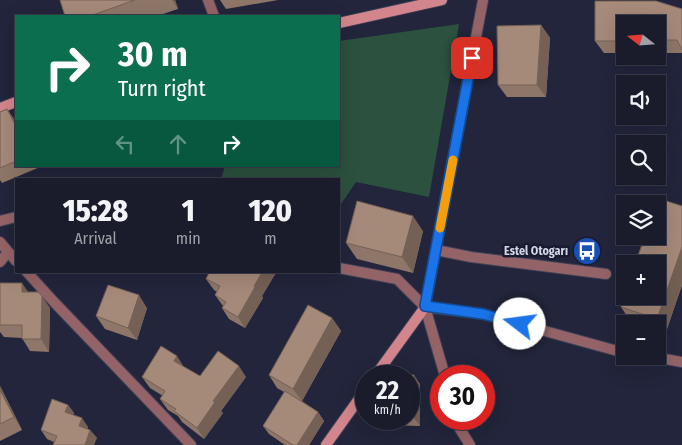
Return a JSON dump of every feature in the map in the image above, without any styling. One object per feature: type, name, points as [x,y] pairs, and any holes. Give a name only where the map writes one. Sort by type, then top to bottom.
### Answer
[{"type":"street","points":[[208,0],[214,15]]},
{"type":"street","points":[[340,23],[442,0]]},
{"type":"street","points":[[383,365],[425,306],[483,0]]},
{"type":"street","points":[[0,108],[15,102]]},
{"type":"street","points":[[0,221],[15,217]]},
{"type":"street","points":[[0,242],[15,260]]},
{"type":"street","points":[[436,250],[471,257],[606,274]]},
{"type":"street","points":[[0,262],[8,252]]},
{"type":"street","points":[[340,268],[397,280],[425,306],[442,365]]},
{"type":"street","points":[[28,273],[191,445]]},
{"type":"street","points":[[425,306],[483,314],[616,350]]},
{"type":"street","points":[[666,359],[682,362]]},
{"type":"street","points":[[326,445],[355,404]]},
{"type":"street","points":[[461,430],[470,445]]},
{"type":"green space","points":[[459,24],[429,197],[356,182],[340,206],[340,178],[221,178],[225,167],[340,167],[340,41]]},
{"type":"building","points":[[60,0],[135,0],[93,15],[65,15]]},
{"type":"building","points":[[595,1],[656,1],[682,9],[682,50],[677,40],[666,40],[666,15],[616,15],[616,41],[595,41]]},
{"type":"building","points":[[541,25],[537,85],[498,85],[497,26]]},
{"type":"building","points":[[7,109],[15,124],[15,161],[0,168],[0,112]]},
{"type":"building","points":[[357,201],[413,216],[402,257],[346,243]]},
{"type":"building","points":[[666,201],[682,206],[682,247],[666,293],[666,255],[638,255],[642,245],[666,245]]},
{"type":"building","points":[[209,273],[262,273],[238,317],[222,308],[226,302],[215,295],[220,286],[206,279]]},
{"type":"building","points":[[0,283],[22,283],[22,292],[38,292],[42,296],[41,339],[22,339],[22,325],[0,325]]},
{"type":"building","points":[[108,285],[139,295],[128,328],[96,316]]},
{"type":"building","points":[[308,305],[332,318],[293,389],[269,375]]},
{"type":"building","points":[[622,305],[662,305],[658,315],[645,315],[621,307]]},
{"type":"building","points":[[161,346],[177,356],[174,361],[200,376],[218,351],[239,366],[213,401],[215,402],[197,428],[174,411],[176,409],[160,399],[165,391],[142,377]]},
{"type":"building","points":[[0,390],[14,417],[0,424]]},
{"type":"building","points":[[285,391],[318,412],[297,445],[293,445],[263,426]]},
{"type":"building","points":[[52,399],[68,405],[65,412],[82,418],[79,426],[90,430],[85,445],[53,445],[57,436],[41,430]]},
{"type":"slow traffic","points":[[440,228],[453,160]]},
{"type":"place","name":"Estel Otogarı","points":[[587,251]]},
{"type":"route","points":[[472,58],[425,306],[483,314],[520,324]]}]
